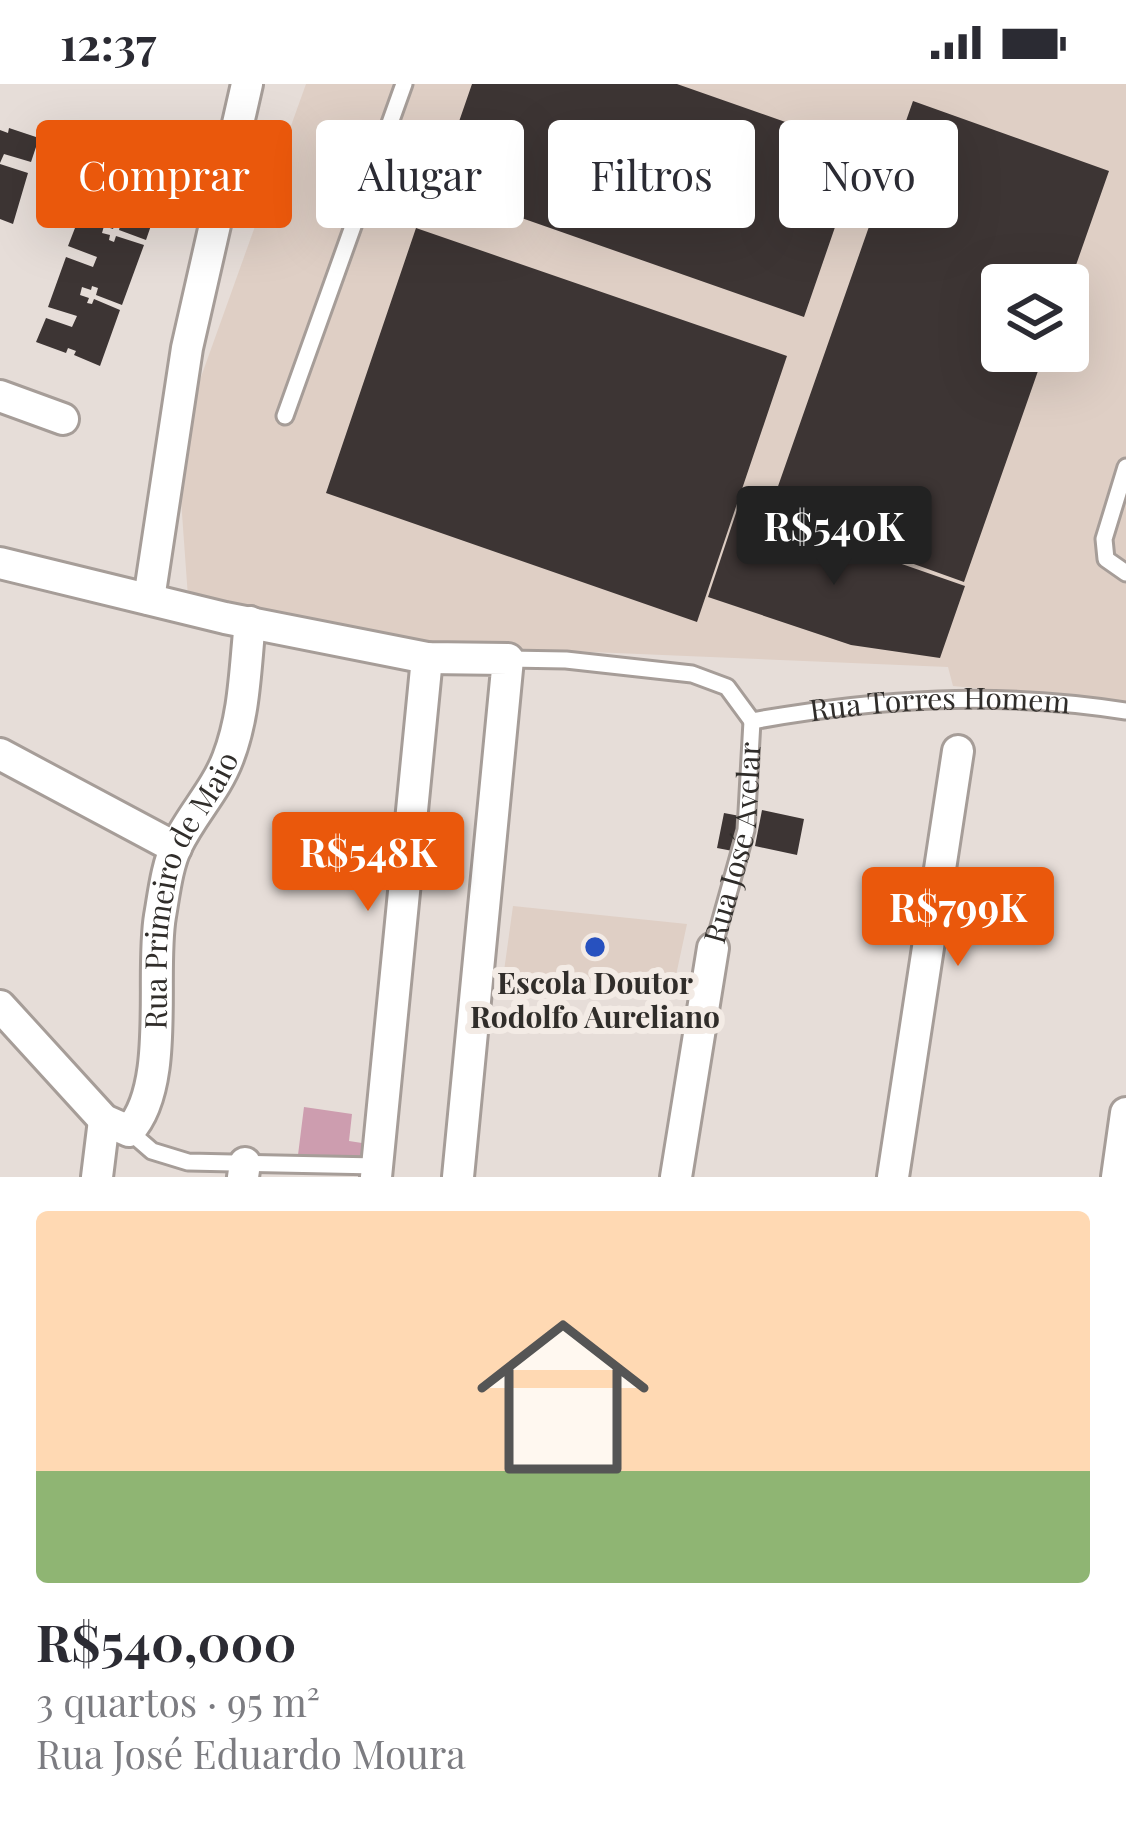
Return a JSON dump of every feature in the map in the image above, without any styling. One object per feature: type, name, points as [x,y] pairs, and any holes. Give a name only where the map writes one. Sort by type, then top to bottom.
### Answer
[{"type":"street","points":[[149,599],[187,348],[242,86]]},
{"type":"street","points":[[0,396],[62,419]]},
{"type":"street","points":[[0,563],[237,620],[427,658],[508,659],[458,1177]]},
{"type":"street","name":"Rua Primeiro de Maio","points":[[97,1177],[117,1125],[140,1120],[152,1073],[160,918],[176,848],[216,786],[241,713],[237,620]]},
{"type":"street","points":[[376,1172],[427,658]]},
{"type":"street","points":[[893,1177],[958,751]]},
{"type":"street","points":[[0,754],[176,848]]},
{"type":"street","name":"Rua José Avelar","points":[[676,1177],[713,948]]},
{"type":"street","points":[[0,1006],[117,1125]]},
{"type":"street","points":[[1117,1177],[1126,1113]]},
{"type":"lane","points":[[285,416],[404,84]]},
{"type":"lane","points":[[1126,466],[1104,539],[1106,559],[1126,573]]},
{"type":"lane","points":[[508,659],[692,674],[727,687],[752,721]]},
{"type":"lane","name":"Rua Torres Homem","points":[[752,721],[835,705],[957,698],[1126,711]]},
{"type":"lane","name":"Rua José Avelar","points":[[713,948],[746,830],[752,721]]},
{"type":"lane","points":[[117,1125],[152,1150],[188,1162],[244,1170],[376,1172]]},
{"type":"shaded area","points":[[306,84],[1126,84],[1126,703],[953,686],[948,667],[448,646],[188,597],[177,444],[254,228],[292,228],[292,123]]},
{"type":"shaded area","name":"Escola Doutor Rodolfo Aureliano","points":[[513,906],[687,924],[672,994],[504,971]]},
{"type":"shaded area","points":[[304,1107],[352,1114],[349,1141],[375,1145],[372,1158],[297,1163]]},
{"type":"building","points":[[472,84],[677,84],[779,120],[779,228],[835,228],[804,317],[550,228],[755,228],[755,120],[548,120],[548,227],[524,219],[524,120],[460,120]]},
{"type":"building","points":[[913,101],[1109,171],[1076,264],[981,264],[981,372],[1038,372],[964,582],[769,512],[869,228],[958,228],[958,120],[906,120]]},
{"type":"building","points":[[9,128],[36,137],[31,162],[4,154],[0,163],[0,130],[8,133]]},
{"type":"building","points":[[0,164],[28,173],[13,224],[0,219]]},
{"type":"building","points":[[75,228],[103,228],[109,240],[114,242],[116,236],[144,245],[122,305],[96,295],[98,288],[82,287],[80,295],[89,298],[87,303],[94,299],[120,310],[100,366],[68,348],[66,353],[36,342],[46,318],[72,327],[77,316],[48,307],[66,257],[93,267],[97,257],[68,246]]},
{"type":"building","points":[[120,228],[150,228],[146,240]]},
{"type":"building","points":[[416,228],[787,356],[697,622],[326,493]]},
{"type":"building","points":[[738,507],[965,586],[940,658],[851,645],[708,597]]},
{"type":"building","points":[[762,810],[804,819],[797,855],[755,846]]},
{"type":"building","points":[[724,813],[745,817],[738,852],[717,848]]},
{"type":"place","name":"Escola Doutor Rodolfo Aureliano","points":[[595,947]]}]
